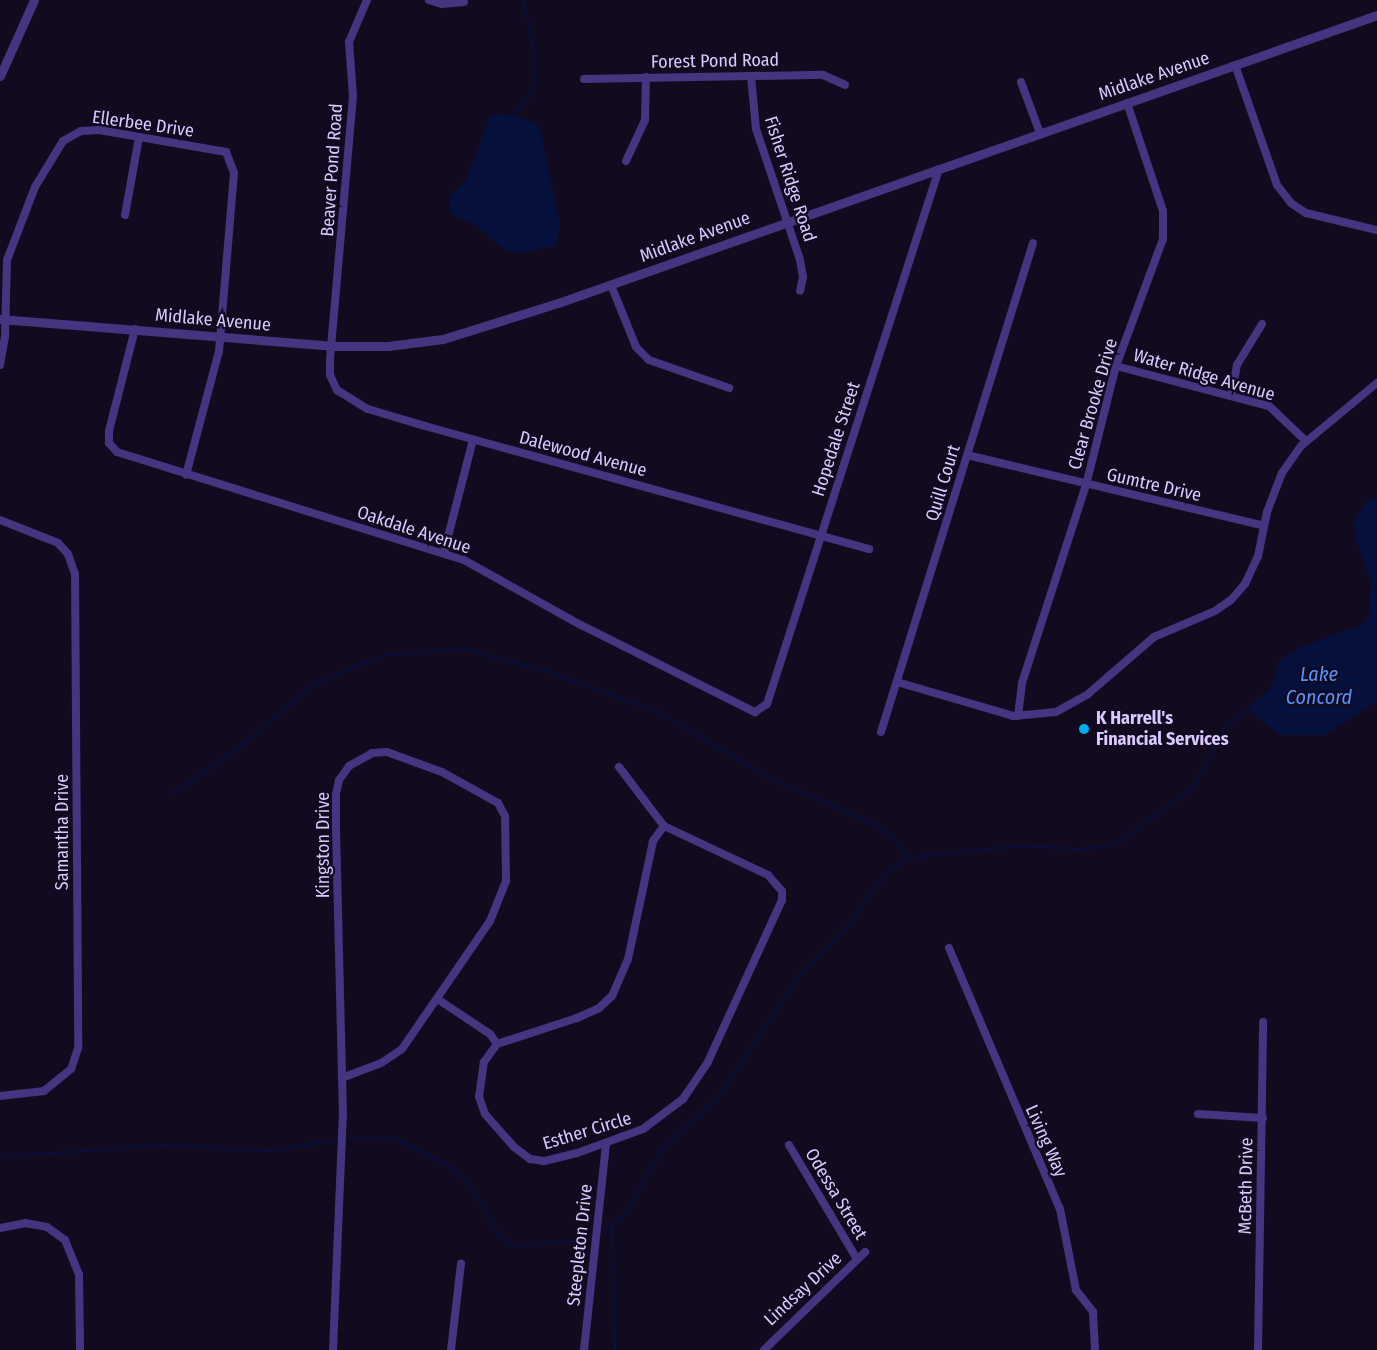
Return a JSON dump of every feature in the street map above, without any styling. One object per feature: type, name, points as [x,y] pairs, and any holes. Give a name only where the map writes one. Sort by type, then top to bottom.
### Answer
[{"type":"street","points":[[0,76],[34,0]]},
{"type":"street","name":"Beaver Pond Road","points":[[332,346],[353,96],[350,42],[368,0]]},
{"type":"street","points":[[429,0],[442,4],[464,2]]},
{"type":"street","name":"Midlake Avenue","points":[[3,320],[332,346],[388,346],[443,339],[611,285],[1377,15]]},
{"type":"street","points":[[1235,65],[1277,185],[1292,204],[1306,213],[1377,230]]},
{"type":"street","name":"Forest Pond Road","points":[[584,79],[823,75],[845,85]]},
{"type":"street","name":"Fisher Ridge Road","points":[[751,76],[756,129],[802,270],[800,291]]},
{"type":"street","points":[[626,161],[645,120],[646,77]]},
{"type":"street","points":[[1021,82],[1040,134]]},
{"type":"street","name":"Clear Brooke Drive","points":[[1018,716],[1022,683],[1086,485],[1116,366],[1163,239],[1165,223],[1127,103]]},
{"type":"street","name":"Ellerbee Drive","points":[[0,365],[7,260],[51,155],[63,141],[81,131],[139,137],[220,150],[230,157],[234,173],[221,336],[186,475]]},
{"type":"street","points":[[125,215],[139,137]]},
{"type":"street","name":"Hopedale Street","points":[[755,712],[767,704],[939,169]]},
{"type":"street","name":"Quill Court","points":[[881,732],[1033,243]]},
{"type":"street","points":[[611,285],[632,340],[649,360],[729,388]]},
{"type":"street","points":[[1232,396],[1237,365],[1262,324]]},
{"type":"street","name":"Oakdale Avenue","points":[[135,329],[108,431],[112,448],[124,456],[444,552],[755,712]]},
{"type":"street","name":"Dalewood Avenue","points":[[332,346],[330,375],[344,396],[368,409],[869,549]]},
{"type":"street","name":"Water Ridge Avenue","points":[[1116,366],[1232,396],[1278,411],[1306,441]]},
{"type":"street","points":[[897,682],[1018,716],[1056,712],[1089,694],[1154,637],[1215,611],[1231,600],[1250,575],[1282,473],[1306,441],[1377,382]]},
{"type":"street","points":[[444,552],[473,440]]},
{"type":"street","name":"Gumtre Drive","points":[[967,455],[1264,526]]},
{"type":"street","name":"Samantha Drive","points":[[0,520],[39,532],[68,554],[75,574],[78,1048],[70,1069],[58,1082],[44,1091],[0,1096]]},
{"type":"street","name":"Kingston Drive","points":[[333,1350],[341,1204],[342,1078],[336,794],[339,780],[349,766],[372,753],[393,753],[442,772],[493,798],[505,816],[508,845],[504,890],[490,921],[439,1000],[392,1058],[342,1078]]},
{"type":"street","name":"Esther Circle","points":[[496,1044],[484,1062],[479,1097],[485,1114],[514,1147],[530,1159],[544,1161],[606,1144],[657,1122],[690,1091],[708,1062],[782,900],[782,891],[768,874],[664,826],[619,767]]},
{"type":"street","points":[[439,1000],[490,1034],[496,1044],[577,1018],[599,1008],[612,996],[628,959],[653,841],[664,826]]},
{"type":"street","name":"Living Way","points":[[949,948],[1059,1209],[1076,1290],[1093,1312],[1095,1350]]},
{"type":"street","name":"McBeth Drive","points":[[1258,1350],[1263,1022]]},
{"type":"street","points":[[1198,1114],[1263,1118]]},
{"type":"street","name":"Steepleton Drive","points":[[584,1350],[606,1144]]},
{"type":"street","name":"Odessa Street","points":[[789,1145],[857,1259]]},
{"type":"street","points":[[0,1228],[25,1224],[47,1227],[65,1240],[79,1274],[80,1350]]},
{"type":"street","name":"Lindsay Drive","points":[[764,1350],[865,1252]]},
{"type":"street","points":[[451,1350],[461,1264]]},
{"type":"water","points":[[491,114],[512,115],[534,122],[540,128],[560,225],[556,246],[519,253],[506,251],[474,224],[457,218],[450,211],[449,197],[466,180]]},
{"type":"water","name":"Lake Concord","points":[[1377,495],[1377,701],[1325,735],[1278,735],[1248,708],[1271,688],[1280,660],[1300,647],[1361,625],[1369,616],[1371,582],[1356,541],[1354,522],[1364,504]]},
{"type":"waterway","points":[[512,116],[534,90],[533,45],[523,0]]},
{"type":"waterway","points":[[171,794],[240,747],[316,682],[387,655],[463,649],[547,671],[658,712],[773,780],[872,823],[896,840],[907,858]]},
{"type":"waterway","points":[[599,1236],[623,1216],[663,1149],[718,1098],[797,978],[843,931],[887,873],[907,859],[927,855],[1023,846],[1076,849],[1102,847],[1122,840],[1194,787],[1223,729],[1249,708]]},
{"type":"waterway","points":[[344,1139],[396,1139],[455,1170],[471,1185],[497,1233],[509,1243],[520,1246],[594,1239]]},
{"type":"waterway","points":[[0,1157],[164,1145],[267,1151],[339,1140]]},
{"type":"waterway","points":[[612,1228],[615,1350]]},
{"type":"place","name":"K Harrell's Financial Services","points":[[1084,729]]}]
